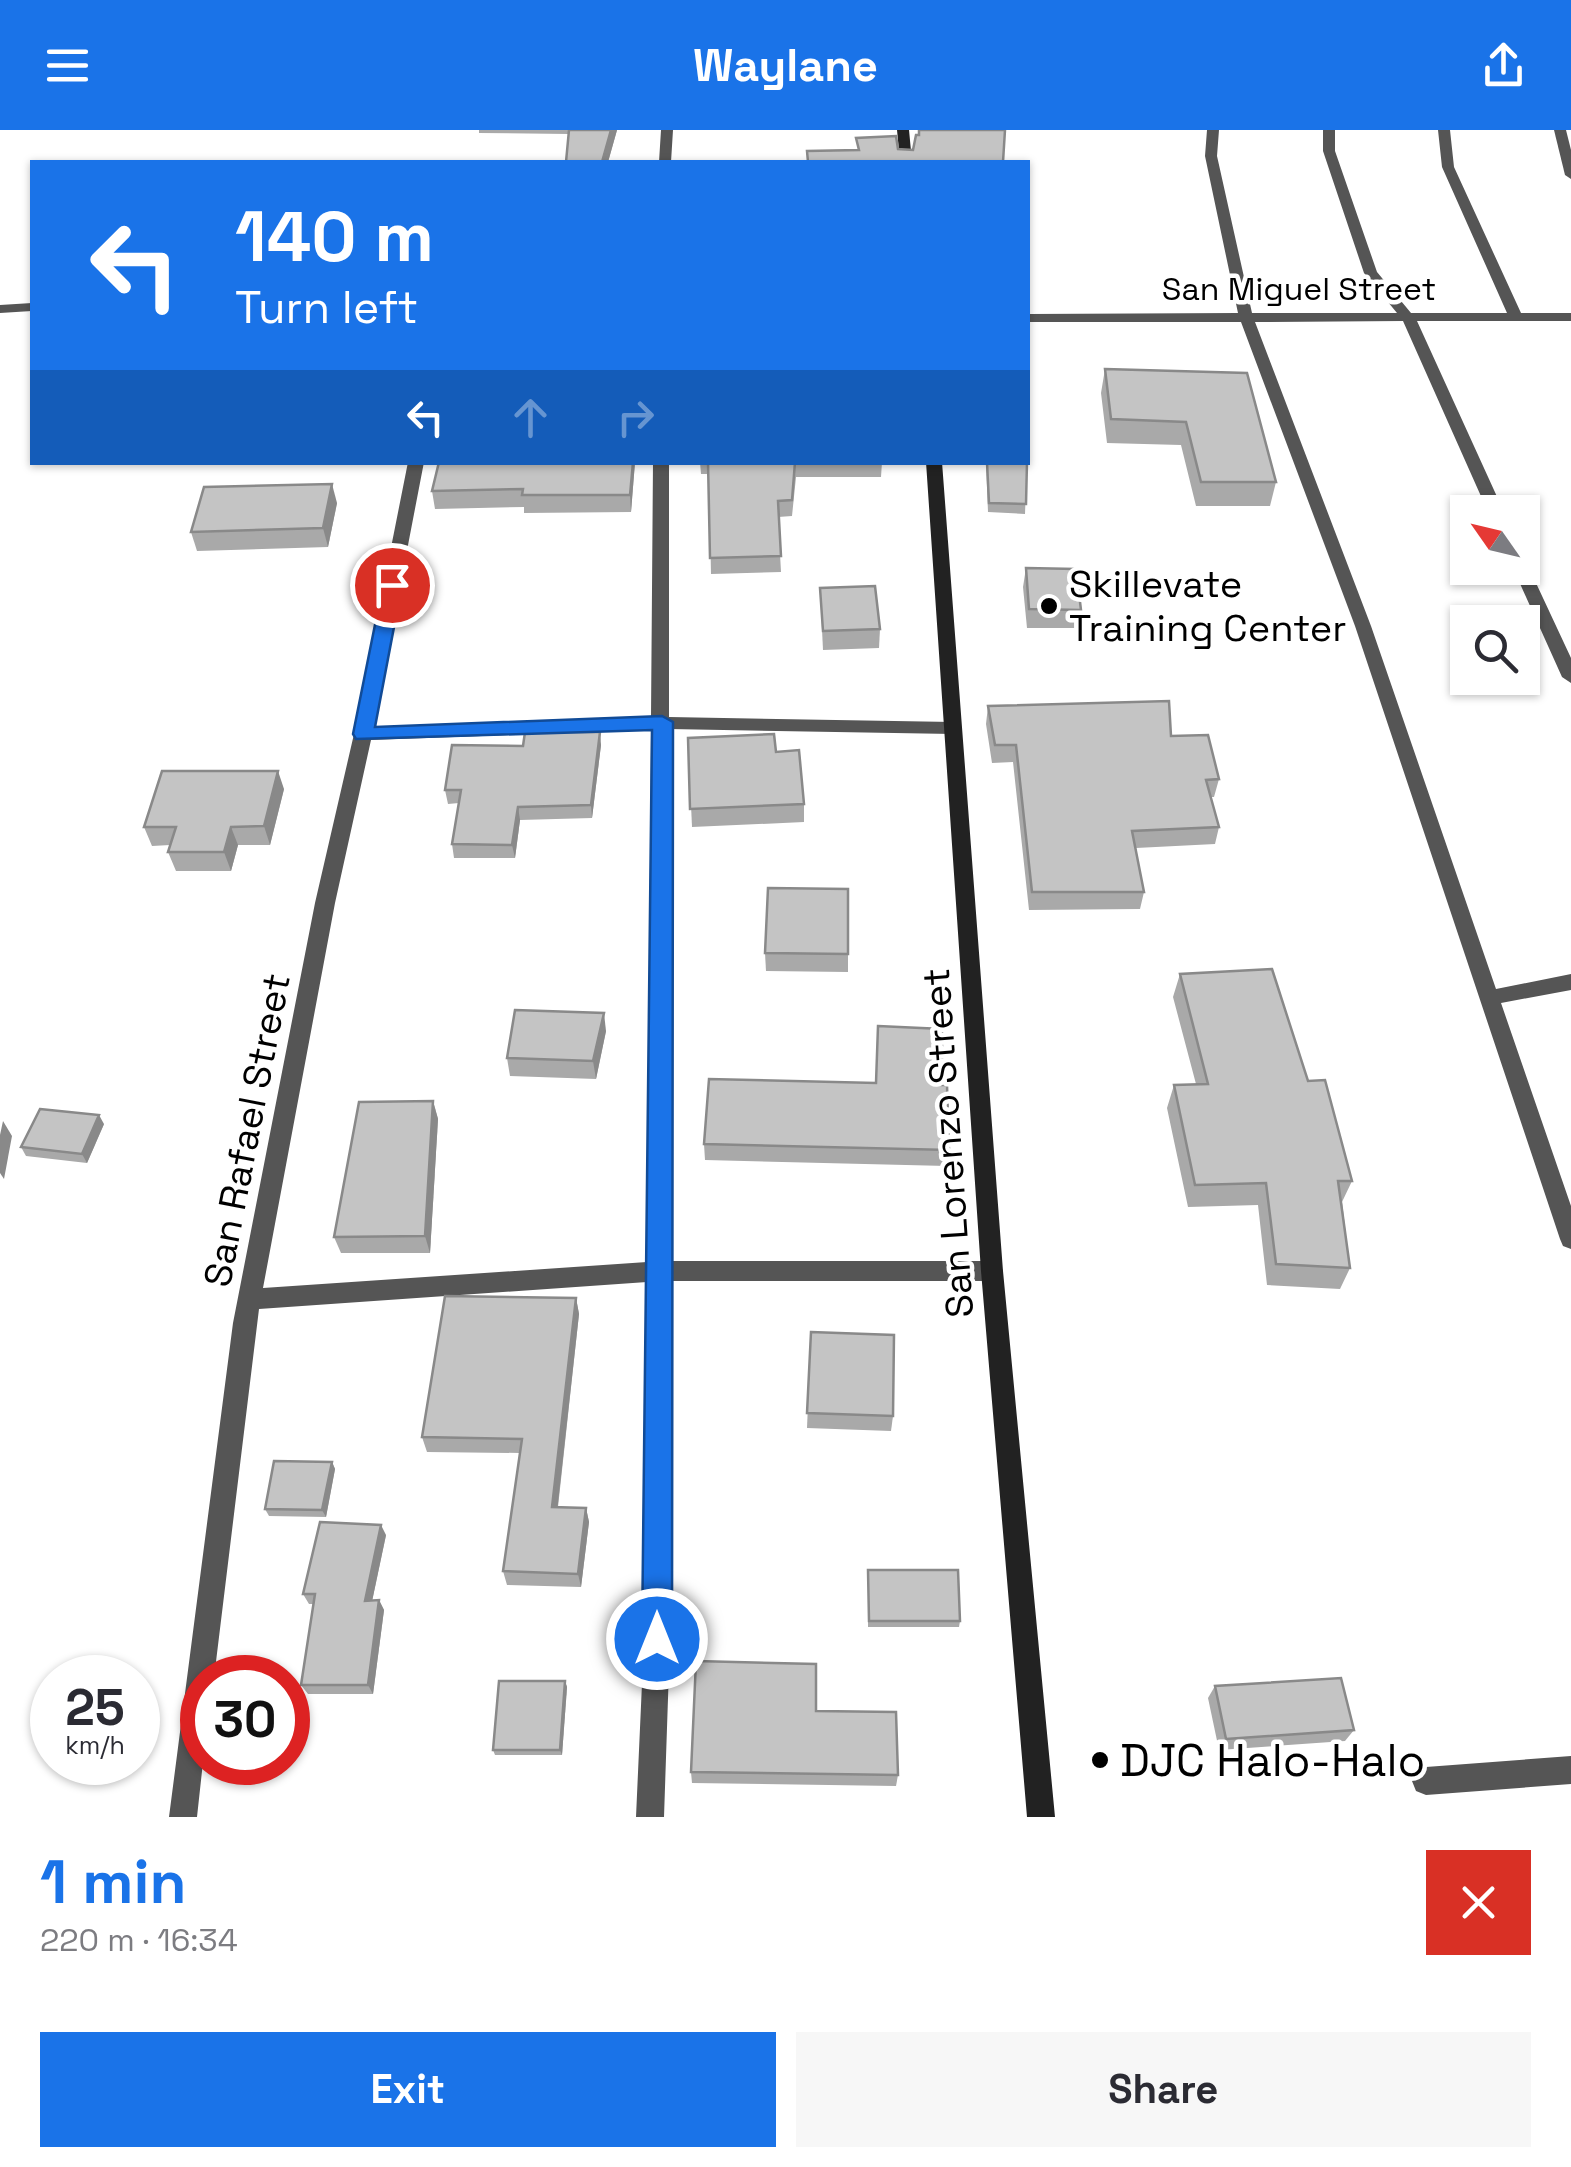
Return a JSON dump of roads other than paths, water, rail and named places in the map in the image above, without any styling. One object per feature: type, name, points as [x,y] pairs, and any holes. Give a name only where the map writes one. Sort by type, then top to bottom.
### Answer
[{"type":"street","points":[[666,130],[666,160]]},
{"type":"street","points":[[902,130],[906,160]]},
{"type":"street","points":[[1213,130],[1211,156],[1244,315],[1363,626],[1571,1238]]},
{"type":"street","points":[[1329,130],[1329,150],[1371,274],[1408,318],[1488,495]]},
{"type":"street","points":[[1444,130],[1448,167],[1515,316]]},
{"type":"street","points":[[1560,130],[1571,175]]},
{"type":"street","points":[[0,309],[30,306]]},
{"type":"street","name":"San Miguel Street","points":[[1030,318],[1570,317]]},
{"type":"street","name":"San Rafael Street","points":[[184,1817],[250,1299],[325,903],[363,734],[415,465]]},
{"type":"street","points":[[650,1817],[657,1639],[660,465]]},
{"type":"street","name":"San Lorenzo Street","points":[[934,465],[992,1271],[1042,1817]]},
{"type":"street","points":[[1529,585],[1571,676]]},
{"type":"street","points":[[363,734],[662,722],[953,728]]},
{"type":"street","points":[[1488,998],[1571,982]]},
{"type":"street","points":[[250,1299],[659,1271],[992,1271]]},
{"type":"street","points":[[1426,1781],[1571,1770]]},
{"type":"place","name":"Skillevate Training Center","points":[[1049,606]]},
{"type":"place","name":"DJC Halo-Halo","points":[[1100,1760]]}]
